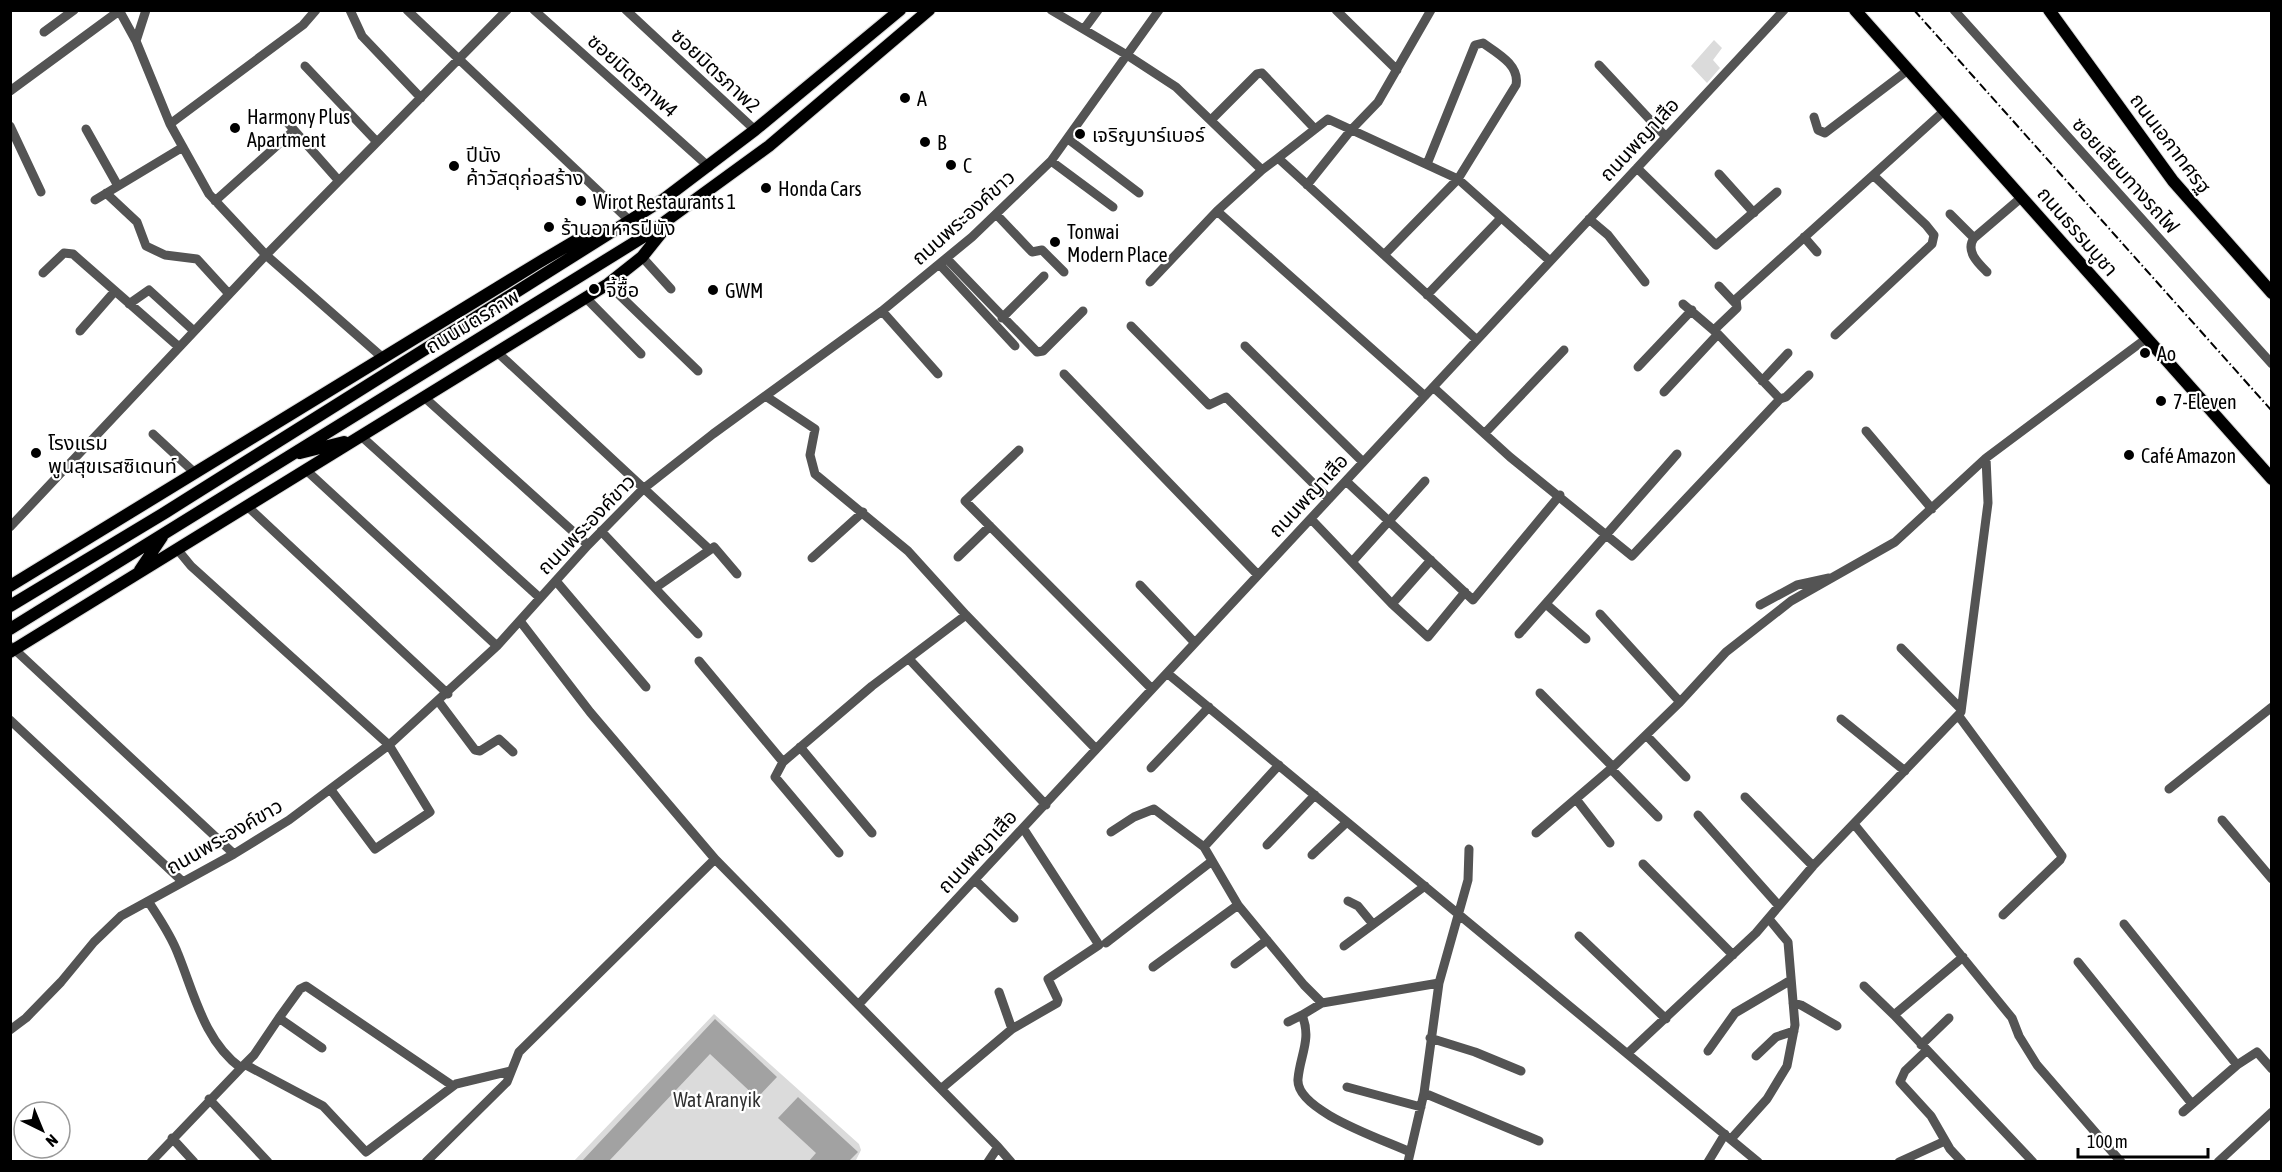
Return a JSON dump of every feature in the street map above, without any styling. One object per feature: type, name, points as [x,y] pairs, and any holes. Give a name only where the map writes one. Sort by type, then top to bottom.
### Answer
[{"type":"main road","name":"ถนนมิตรภาพ","points":[[10,606],[281,440],[630,221],[709,167],[900,10]]},
{"type":"main road","name":"ถนนมิตรภาพ","points":[[10,628],[674,217],[769,146],[929,10]]},
{"type":"main road","name":"ถนนธรรมบูชา","points":[[1855,10],[2271,478]]},
{"type":"main road","name":"ถนนเอกาทศรฐ","points":[[2049,10],[2173,182],[2271,293]]},
{"type":"main road","points":[[13,649],[608,284],[642,257],[674,217]]},
{"type":"main road","points":[[10,586],[582,237],[619,228]]},
{"type":"main road","points":[[281,440],[326,393]]},
{"type":"main road","points":[[289,455],[358,438]]},
{"type":"main road","points":[[109,526],[160,515],[170,530],[137,574]]},
{"type":"street","points":[[44,32],[74,10]]},
{"type":"street","points":[[136,41],[146,10]]},
{"type":"street","points":[[170,124],[303,25],[316,10]]},
{"type":"street","points":[[350,10],[362,36],[421,98]]},
{"type":"street","points":[[407,10],[630,221]]},
{"type":"street","points":[[10,527],[266,255],[507,10]]},
{"type":"street","name":"ซอยมิตรภาพ4","points":[[534,10],[709,167]]},
{"type":"street","name":"ซอยมิตรภาพ2","points":[[626,10],[754,130]]},
{"type":"street","points":[[1051,10],[1176,87],[1212,119],[1262,170]]},
{"type":"street","points":[[1084,29],[1098,10]]},
{"type":"street","name":"ถนนพระองค์ขาว","points":[[10,1030],[26,1018],[61,982],[120,916],[234,854],[331,790],[389,745],[448,694],[497,646],[601,531],[643,489],[944,262],[1051,161],[1159,10]]},
{"type":"street","points":[[1336,10],[1397,70]]},
{"type":"street","points":[[1307,185],[1351,130],[1378,102],[1431,10]]},
{"type":"street","name":"ถนนพญาเสือ","points":[[859,1004],[1784,10]]},
{"type":"street","name":"ซอยเลียบทางรถไฟ","points":[[1954,10],[2271,364]]},
{"type":"street","points":[[10,91],[119,11],[136,41],[170,124],[197,176],[215,201],[266,255],[383,358]]},
{"type":"street","points":[[1384,255],[1458,179],[1517,81],[1509,63],[1483,43],[1475,45],[1427,164]]},
{"type":"street","points":[[1599,65],[1666,137]]},
{"type":"street","points":[[305,66],[377,142]]},
{"type":"street","points":[[1814,117],[1818,130],[1826,133],[1908,70]]},
{"type":"street","points":[[1212,119],[1257,74],[1262,73],[1315,129]]},
{"type":"street","points":[[1664,392],[1737,308],[1736,299],[1944,111]]},
{"type":"street","points":[[1150,282],[1217,212],[1262,170],[1328,119],[1458,179],[1550,261]]},
{"type":"street","points":[[285,122],[339,181]]},
{"type":"street","points":[[10,126],[41,192]]},
{"type":"street","points":[[86,129],[118,186]]},
{"type":"street","points":[[215,201],[291,133]]},
{"type":"street","points":[[1068,139],[1139,193]]},
{"type":"street","points":[[95,200],[183,147]]},
{"type":"street","points":[[1278,158],[1477,340]]},
{"type":"street","points":[[1051,161],[1113,207]]},
{"type":"street","points":[[1637,168],[1713,245],[1720,244],[1777,192]]},
{"type":"street","points":[[1719,174],[1754,213]]},
{"type":"street","points":[[1835,335],[1934,239],[1934,235],[1926,225],[1873,175]]},
{"type":"street","points":[[106,193],[137,222],[146,246],[165,255],[197,259],[229,294]]},
{"type":"street","points":[[1987,272],[1972,253],[1970,244],[2022,197]]},
{"type":"street","points":[[1217,212],[1425,396]]},
{"type":"street","points":[[996,214],[1032,252],[1042,250],[1064,272]]},
{"type":"street","points":[[1950,214],[1974,238]]},
{"type":"street","points":[[1427,295],[1501,218]]},
{"type":"street","points":[[1589,219],[1608,235],[1645,282]]},
{"type":"street","points":[[1804,237],[1817,252]]},
{"type":"street","points":[[44,273],[64,253],[73,254],[178,347]]},
{"type":"street","points":[[642,257],[671,289]]},
{"type":"street","points":[[944,262],[1034,350],[1040,352],[1083,311]]},
{"type":"street","points":[[944,262],[1015,346]]},
{"type":"street","points":[[1002,318],[1044,276]]},
{"type":"street","points":[[608,284],[698,371]]},
{"type":"street","points":[[1719,286],[1736,304]]},
{"type":"street","points":[[129,304],[149,290],[194,331]]},
{"type":"street","points":[[80,331],[115,291]]},
{"type":"street","points":[[585,297],[640,354]]},
{"type":"street","points":[[1683,304],[1716,332],[1780,399]]},
{"type":"street","points":[[1638,367],[1692,310]]},
{"type":"street","points":[[882,311],[938,374]]},
{"type":"street","points":[[1131,326],[1209,405],[1226,397],[1329,499]]},
{"type":"street","points":[[1536,833],[1612,768],[1680,702],[1726,652],[1791,601],[1895,542],[1986,458],[2147,338]]},
{"type":"street","points":[[1245,346],[1363,462]]},
{"type":"street","points":[[1485,433],[1564,350]]},
{"type":"street","points":[[497,352],[710,549]]},
{"type":"street","points":[[1762,381],[1788,353]]},
{"type":"street","points":[[1064,374],[1258,575]]},
{"type":"street","points":[[1433,387],[1510,457],[1560,495],[1632,556],[1780,399],[1785,399],[1809,375]]},
{"type":"street","points":[[424,397],[588,545]]},
{"type":"street","points":[[767,397],[815,429],[810,455],[815,474],[908,551],[966,615],[1096,749]]},
{"type":"street","points":[[1866,431],[1932,509]]},
{"type":"street","points":[[153,434],[195,473]]},
{"type":"street","points":[[358,438],[540,598]]},
{"type":"street","points":[[1019,450],[965,501],[1152,689]]},
{"type":"street","points":[[1519,634],[1677,454]]},
{"type":"street","points":[[1628,1053],[1769,919],[1813,866],[1960,712],[1988,503],[1986,458]]},
{"type":"street","points":[[306,470],[497,646]]},
{"type":"street","points":[[1346,481],[1473,600],[1560,495]]},
{"type":"street","points":[[1352,562],[1425,481]]},
{"type":"street","points":[[247,506],[448,694]]},
{"type":"street","points":[[812,558],[863,512]]},
{"type":"street","points":[[1311,519],[1392,604],[1428,637],[1465,592]]},
{"type":"street","points":[[958,556],[990,526]]},
{"type":"street","points":[[601,531],[698,634]]},
{"type":"street","points":[[177,549],[191,566],[389,745],[430,812],[375,849],[331,790]]},
{"type":"street","points":[[655,588],[710,549],[717,549],[737,574]]},
{"type":"street","points":[[1392,604],[1431,560]]},
{"type":"street","points":[[1760,605],[1797,585],[1832,578]]},
{"type":"street","points":[[556,581],[646,687]]},
{"type":"street","points":[[1140,585],[1195,643]]},
{"type":"street","points":[[1546,604],[1586,639]]},
{"type":"street","points":[[1600,614],[1680,702]]},
{"type":"street","points":[[839,853],[776,777],[783,762],[909,658],[966,615]]},
{"type":"street","points":[[520,621],[590,712],[715,859],[942,1088],[1011,1161]]},
{"type":"street","points":[[1901,648],[1960,712],[2062,855],[2060,860],[2003,915]]},
{"type":"street","points":[[13,649],[234,854]]},
{"type":"street","points":[[909,658],[1046,805]]},
{"type":"street","points":[[699,661],[783,762]]},
{"type":"street","points":[[1167,673],[1758,1161]]},
{"type":"street","points":[[1540,693],[1658,817]]},
{"type":"street","points":[[439,702],[475,750],[480,751],[499,739],[513,753]]},
{"type":"street","points":[[1151,768],[1209,707]]},
{"type":"street","points":[[2169,789],[2271,707]]},
{"type":"street","points":[[1841,719],[1905,771]]},
{"type":"street","points":[[10,720],[183,882]]},
{"type":"street","points":[[1646,735],[1686,777]]},
{"type":"street","points":[[800,747],[872,833]]},
{"type":"street","points":[[1204,847],[1279,765]]},
{"type":"street","points":[[1267,845],[1316,795]]},
{"type":"street","points":[[1745,797],[1813,866]]},
{"type":"street","points":[[1576,799],[1610,843]]},
{"type":"street","points":[[1111,832],[1134,817],[1154,809],[1204,847],[1238,905],[1322,1003]]},
{"type":"street","points":[[1698,815],[1779,906]]},
{"type":"street","points":[[2222,820],[2271,879]]},
{"type":"street","points":[[1312,855],[1347,822]]},
{"type":"street","points":[[1854,824],[2012,1018],[2019,1036],[2037,1065],[2121,1161]]},
{"type":"street","points":[[942,1088],[1012,1029],[1057,1003],[1058,1000],[1048,979],[1099,945],[1023,828]]},
{"type":"street","points":[[1302,1015],[1307,1032],[1298,1078],[1302,1095],[1324,1113],[1409,1157],[1424,1093],[1439,983],[1457,912],[1468,880],[1469,849]]},
{"type":"street","points":[[426,1161],[507,1082],[519,1052],[715,859]]},
{"type":"street","points":[[1106,943],[1212,861]]},
{"type":"street","points":[[1643,864],[1733,955]]},
{"type":"street","points":[[975,880],[1014,918]]},
{"type":"street","points":[[1344,946],[1372,923],[1425,886]]},
{"type":"street","points":[[148,900],[178,952],[196,1005],[234,1063],[322,1106],[366,1152],[453,1086],[511,1071]]},
{"type":"street","points":[[1348,901],[1358,906],[1372,923]]},
{"type":"street","points":[[1153,967],[1238,905]]},
{"type":"street","points":[[1708,1161],[1728,1136],[1767,1099],[1787,1066],[1794,1031],[1788,942],[1769,919]]},
{"type":"street","points":[[2124,924],[2237,1065]]},
{"type":"street","points":[[1579,936],[1666,1019]]},
{"type":"street","points":[[1235,964],[1267,940]]},
{"type":"street","points":[[1894,1015],[1962,957]]},
{"type":"street","points":[[2078,962],[2192,1104]]},
{"type":"street","points":[[1708,1051],[1735,1013],[1791,980]]},
{"type":"street","points":[[1288,1022],[1322,1003],[1439,983]]},
{"type":"street","points":[[151,1161],[243,1066],[300,989],[306,986],[453,1086]]},
{"type":"street","points":[[1864,986],[2033,1161]]},
{"type":"street","points":[[999,992],[1012,1029]]},
{"type":"street","points":[[1793,1003],[1836,1026]]},
{"type":"street","points":[[279,1018],[322,1048]]},
{"type":"street","points":[[1949,1018],[1905,1071],[1900,1082],[1931,1116],[1945,1141],[1962,1161]]},
{"type":"street","points":[[1756,1056],[1776,1037],[1794,1031]]},
{"type":"street","points":[[1430,1038],[1475,1052],[1521,1071]]},
{"type":"street","points":[[2183,1112],[2237,1065],[2257,1052],[2270,1063]]},
{"type":"street","points":[[1347,1088],[1421,1107]]},
{"type":"street","points":[[1424,1093],[1539,1141]]},
{"type":"street","points":[[209,1099],[268,1161]]},
{"type":"street","points":[[2218,1161],[2271,1112]]},
{"type":"street","points":[[172,1138],[194,1161]]},
{"type":"street","points":[[1899,1161],[1945,1141]]},
{"type":"street","points":[[988,1161],[998,1147]]},
{"type":"green space","points":[[1714,40],[1722,48],[1713,60],[1720,68],[1707,83],[1691,66]]},
{"type":"green space","name":"Wat Aranyik","points":[[714,1014],[859,1144],[861,1150],[855,1162],[573,1162]]},
{"type":"shaded area","points":[[715,1019],[777,1077],[757,1098],[710,1054],[609,1161],[582,1161]]},
{"type":"shaded area","points":[[798,1097],[858,1152],[849,1161],[809,1161],[816,1153],[778,1118]]},
{"type":"railway","points":[[1914,10],[2272,411]]},
{"type":"place","name":"A","points":[[905,98]]},
{"type":"place","name":"Harmony Plus Apartment","points":[[235,128]]},
{"type":"place","name":"เจริญบาร์เบอร์","points":[[1080,134]]},
{"type":"place","name":"B","points":[[925,142]]},
{"type":"place","name":"C","points":[[951,165]]},
{"type":"place","name":"ปีนัง ค้าวัสดุก่อสร้าง","points":[[454,166]]},
{"type":"place","name":"Honda Cars","points":[[766,188]]},
{"type":"place","name":"Wirot Restaurants 1","points":[[581,201]]},
{"type":"place","name":"ร้านอาหารปีนัง","points":[[549,227]]},
{"type":"place","name":"Tonwai Modern Place","points":[[1055,242]]},
{"type":"place","name":"จี้ซื้อ","points":[[594,289]]},
{"type":"place","name":"GWM","points":[[713,290]]},
{"type":"place","name":"Ao","points":[[2145,353]]},
{"type":"place","name":"7-Eleven","points":[[2161,401]]},
{"type":"place","name":"โรงแรม พูนสุขเรสซิเดนท์","points":[[36,453]]},
{"type":"place","name":"Café Amazon","points":[[2129,455]]}]
